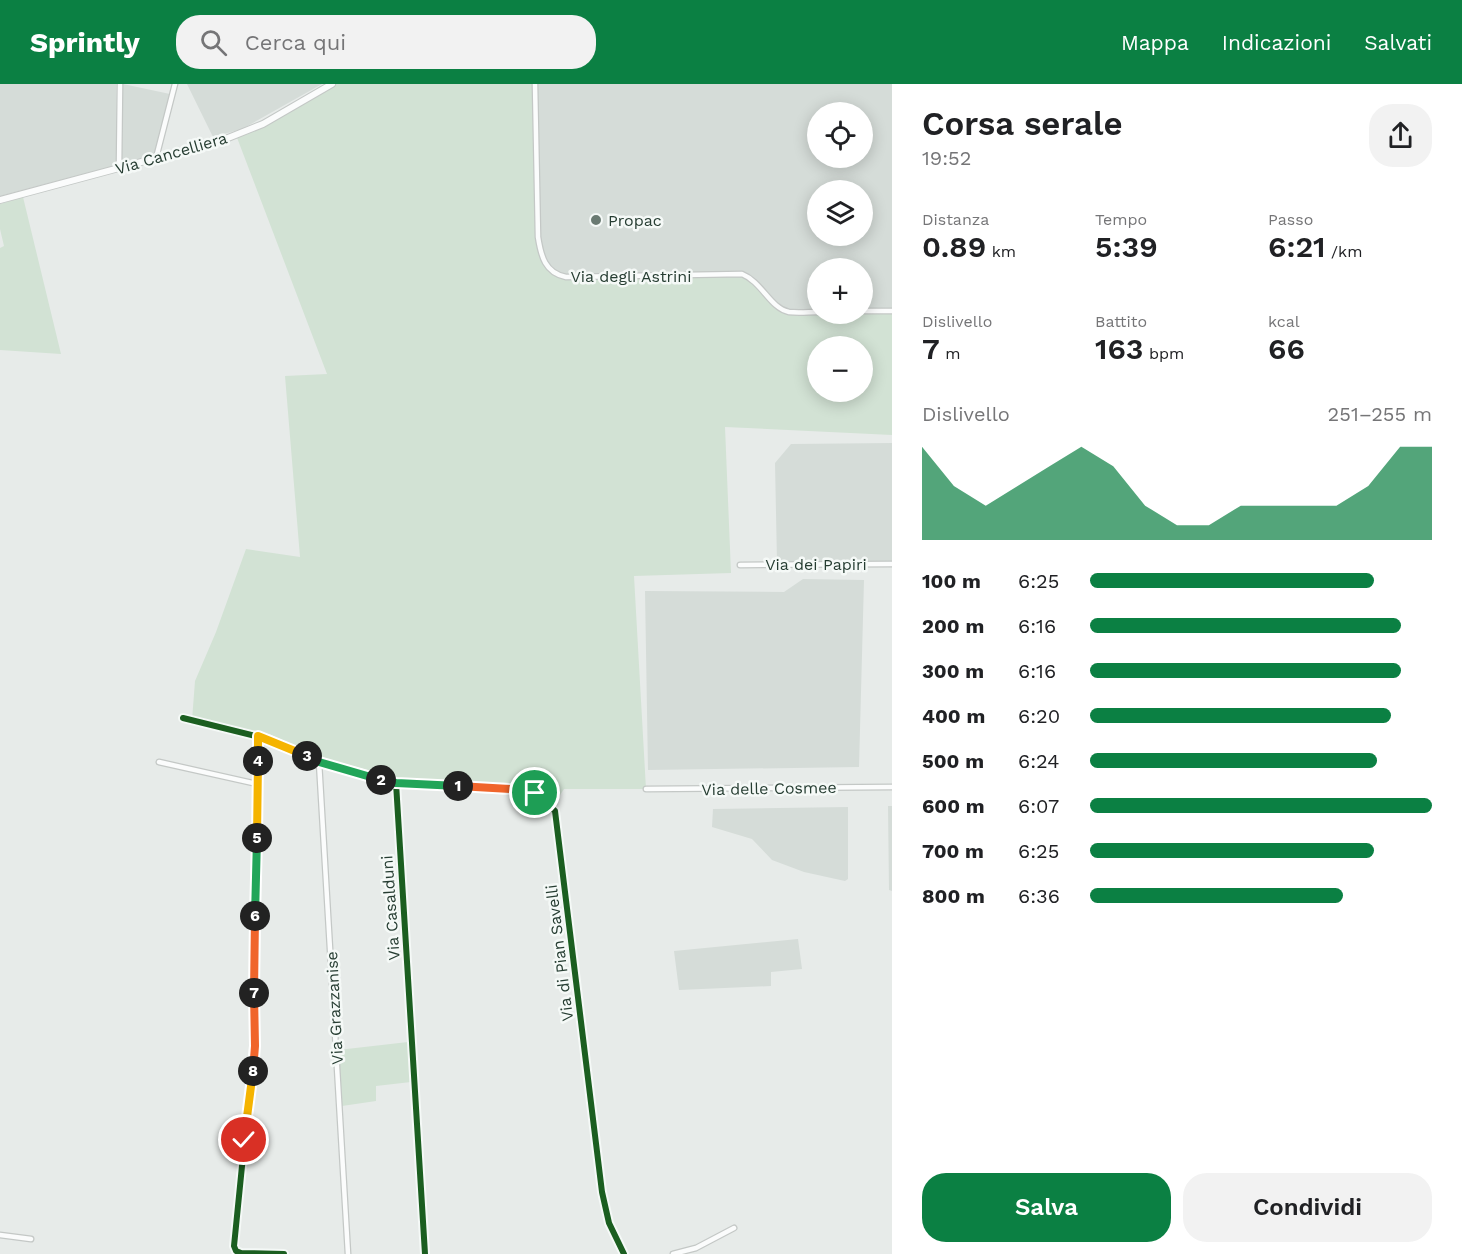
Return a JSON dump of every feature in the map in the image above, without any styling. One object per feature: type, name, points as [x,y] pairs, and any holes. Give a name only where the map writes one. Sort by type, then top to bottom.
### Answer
[{"type":"street","points":[[119,168],[120,84]]},
{"type":"street","points":[[156,158],[175,84]]},
{"type":"street","name":"Via Cancelliera","points":[[0,200],[246,132],[333,84]]},
{"type":"street","name":"Via degli Astrini","points":[[535,84],[538,237],[543,260],[552,272],[566,277],[742,274],[755,281],[777,306],[790,312],[807,312]]},
{"type":"street","points":[[873,311],[892,311]]},
{"type":"street","name":"Via dei Papiri","points":[[740,565],[892,564]]},
{"type":"street","points":[[183,718],[258,736],[284,745],[319,762],[396,783]]},
{"type":"street","points":[[258,736],[255,1046],[234,1246],[236,1251],[241,1253],[284,1254]]},
{"type":"street","points":[[159,762],[257,784]]},
{"type":"street","name":"Via Grazzanise","points":[[319,762],[348,1254]]},
{"type":"street","name":"Via Casalduni","points":[[396,783],[425,1254]]},
{"type":"street","name":"Via di Pian Savelli","points":[[396,783],[530,791],[555,811],[602,1192],[609,1223],[624,1254]]},
{"type":"street","name":"Via delle Cosmee","points":[[646,789],[892,787]]},
{"type":"street","points":[[673,1254],[696,1248],[734,1228]]},
{"type":"street","points":[[0,1235],[31,1239]]},
{"type":"shaded area","points":[[0,84],[116,84],[117,165],[0,196]]},
{"type":"shaded area","points":[[123,84],[170,94],[154,155],[122,164]]},
{"type":"shaded area","points":[[187,84],[322,84],[242,129],[213,137]]},
{"type":"shaded area","points":[[536,84],[892,84],[892,311],[873,311],[873,258],[807,258],[807,312],[790,312],[767,295],[566,277],[546,266],[540,248]]},
{"type":"shaded area","points":[[892,443],[892,562],[777,562],[775,463],[791,444]]},
{"type":"shaded area","points":[[803,579],[864,580],[859,767],[648,770],[645,591],[784,592]]},
{"type":"shaded area","points":[[888,806],[892,806],[892,891],[889,890]]},
{"type":"shaded area","points":[[848,807],[848,879],[845,881],[804,872],[772,860],[752,839],[712,827],[713,809]]},
{"type":"shaded area","points":[[798,939],[802,969],[771,972],[771,986],[679,990],[674,951]]},
{"type":"green space","points":[[332,84],[536,84],[540,248],[546,266],[567,277],[742,274],[790,312],[807,312],[807,324],[873,324],[873,311],[892,311],[892,435],[725,427],[731,573],[634,576],[646,789],[564,789],[552,807],[535,793],[396,783],[319,762],[278,742],[192,720],[195,681],[216,632],[246,549],[300,557],[285,376],[327,374],[236,135]]},
{"type":"green space","points":[[23,197],[61,354],[0,350],[0,248],[4,246],[0,229],[0,204]]},
{"type":"green space","points":[[408,1042],[411,1082],[376,1086],[376,1101],[342,1106],[338,1050]]},
{"type":"cycle path","points":[[183,718],[268,739],[319,762],[396,783],[425,1254]]},
{"type":"cycle path","points":[[258,736],[254,1046],[234,1246],[236,1251],[241,1253],[284,1254]]},
{"type":"cycle path","points":[[396,783],[530,791],[537,794],[555,811],[602,1192],[609,1223],[624,1254]]},
{"type":"place","name":"Propac","points":[[596,220]]},
{"type":"route","points":[[244,1140],[255,1046],[258,736],[284,745],[319,762],[396,783],[527,790],[535,793]]}]
